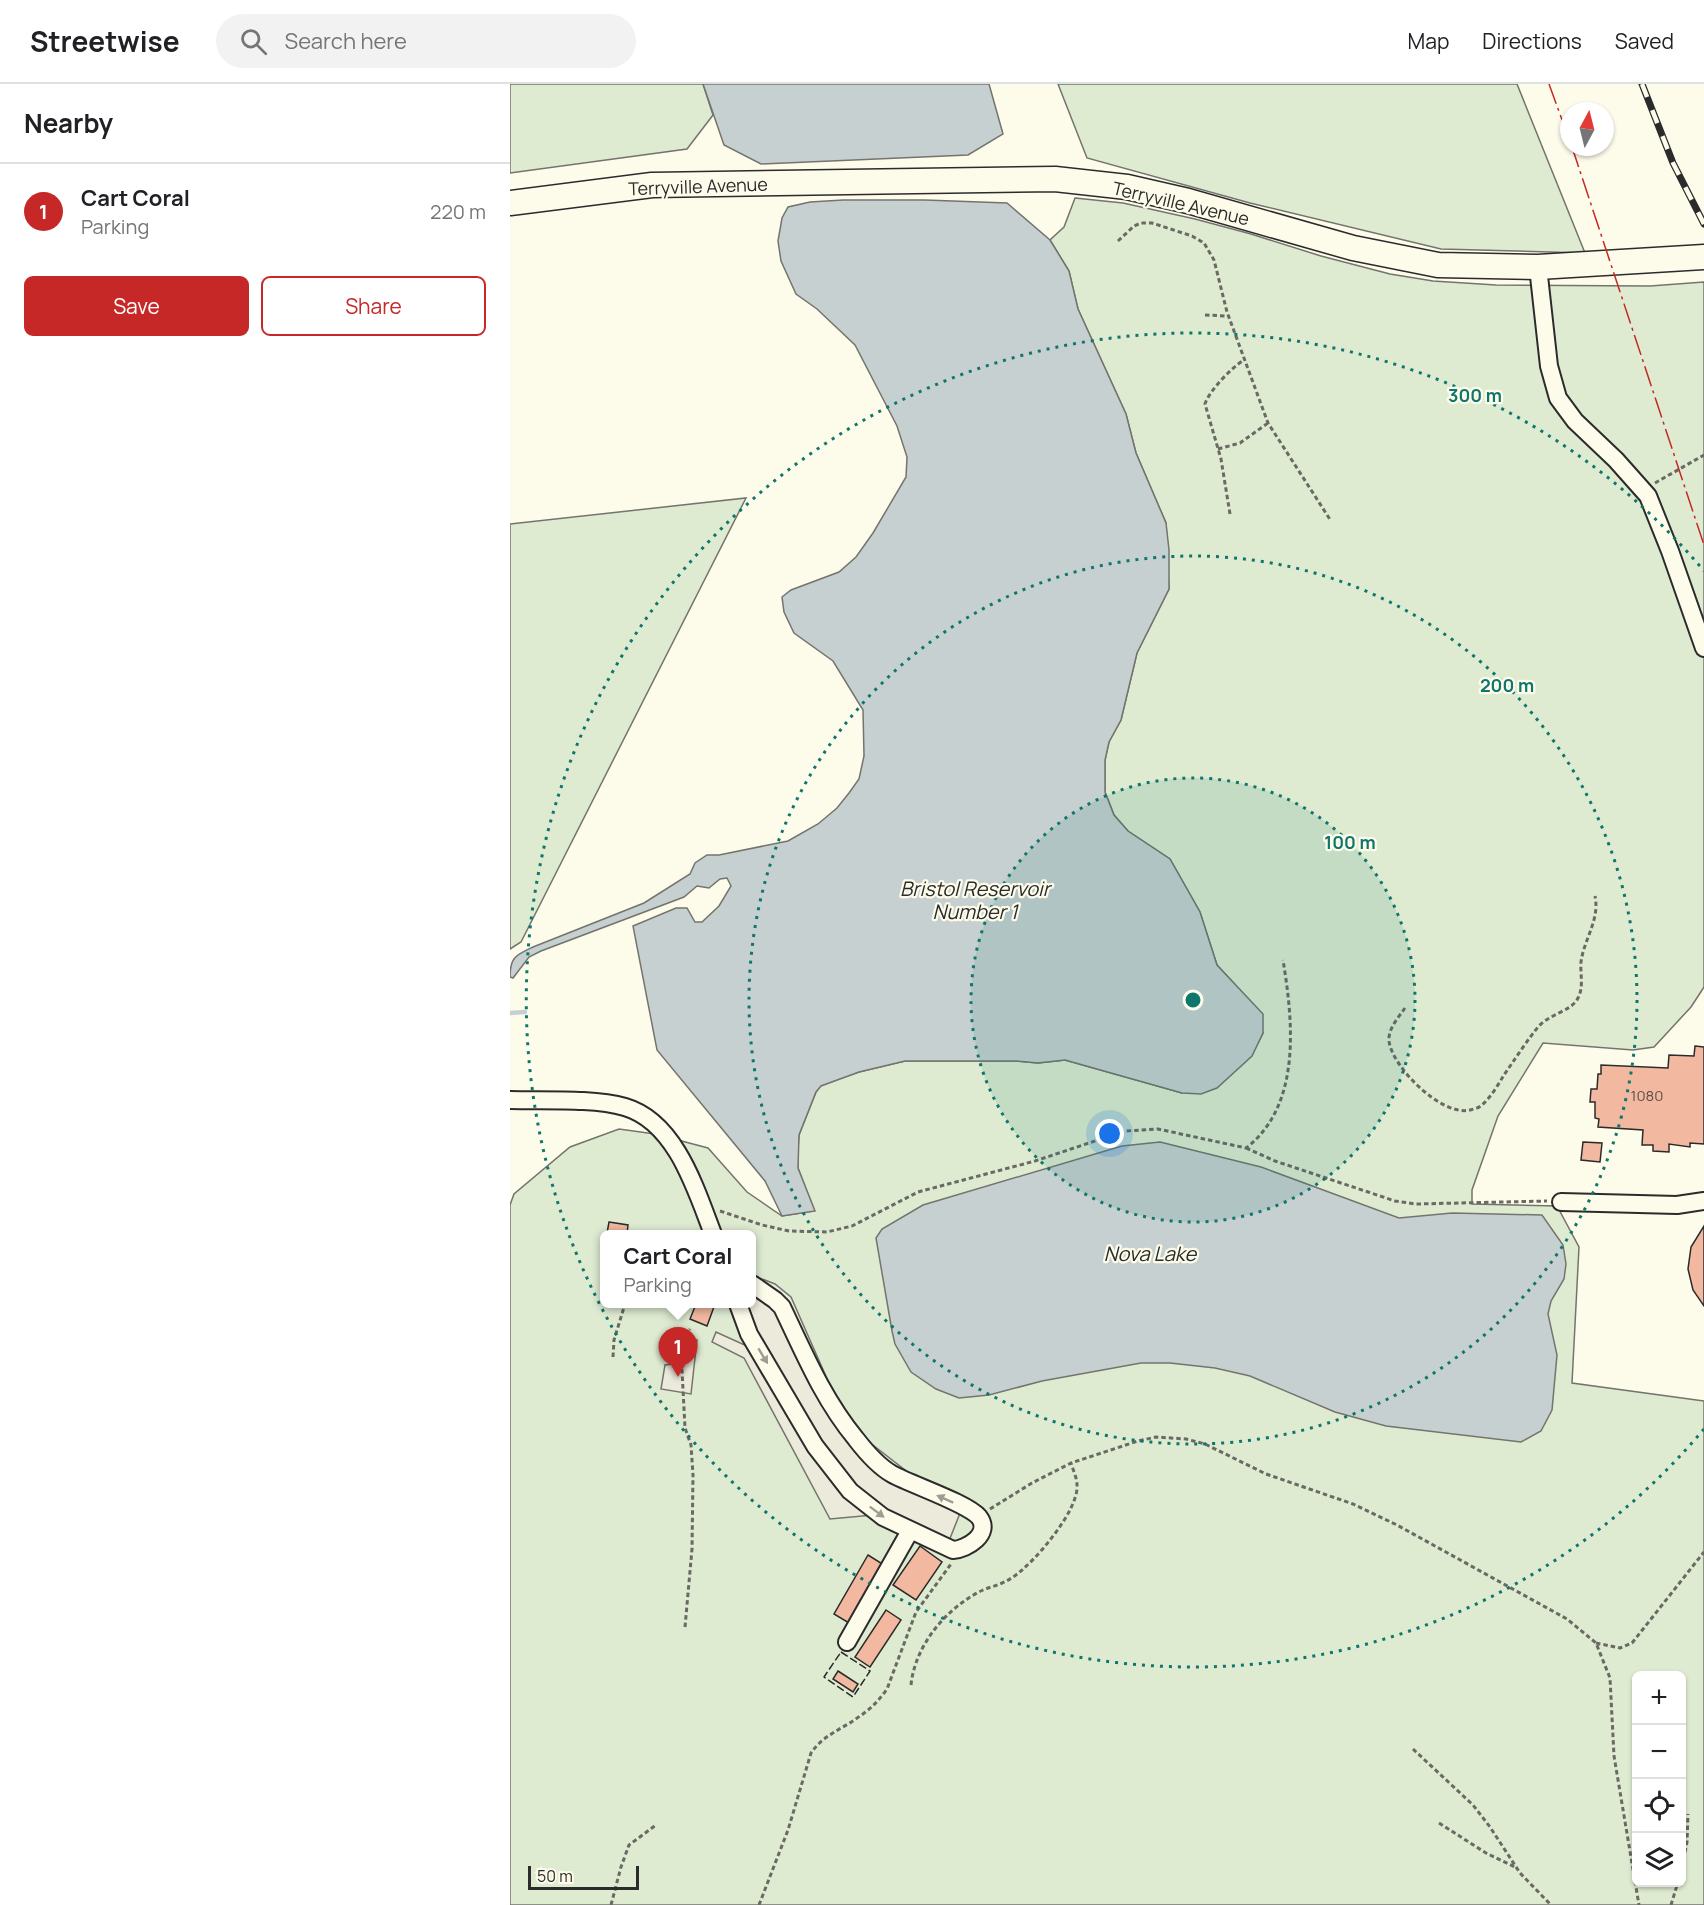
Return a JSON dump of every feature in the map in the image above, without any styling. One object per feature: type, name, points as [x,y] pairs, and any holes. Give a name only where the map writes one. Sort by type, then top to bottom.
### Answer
[{"type":"highway","name":"Terryville Avenue","points":[[510,203],[652,185],[1055,179],[1127,187],[1188,201],[1390,257],[1438,265],[1538,267],[1704,257]]},
{"type":"lane","points":[[1538,267],[1549,366],[1558,398],[1575,421],[1616,460],[1648,496],[1704,648]]},
{"type":"lane","points":[[510,1100],[598,1103],[626,1108],[646,1116],[675,1147],[712,1230]]},
{"type":"lane","points":[[1561,1202],[1677,1205],[1704,1202]]},
{"type":"lane","points":[[739,1308],[749,1334],[815,1446],[850,1491],[883,1517],[953,1551],[972,1544],[979,1536],[981,1522],[978,1516],[967,1508],[891,1473],[867,1453],[832,1407],[782,1307],[756,1287]]},
{"type":"lane","points":[[847,1642],[910,1531]]},
{"type":"path","points":[[1118,241],[1134,226],[1141,223],[1152,223],[1192,236],[1204,243],[1214,261],[1228,316],[1268,423],[1331,522]]},
{"type":"path","points":[[1205,315],[1228,316]]},
{"type":"path","points":[[1230,514],[1218,449],[1204,404],[1220,383],[1244,360]]},
{"type":"path","points":[[1218,449],[1240,443],[1268,423]]},
{"type":"path","points":[[1643,490],[1704,455]]},
{"type":"path","points":[[1405,1008],[1394,1024],[1389,1039],[1390,1046],[1403,1070],[1424,1091],[1450,1109],[1464,1111],[1479,1107],[1494,1090],[1539,1025],[1550,1016],[1574,1004],[1578,998],[1582,979],[1583,953],[1596,915],[1595,896]]},
{"type":"path","points":[[1246,1148],[1260,1137],[1272,1119],[1286,1079],[1290,1049],[1290,1005],[1284,960]]},
{"type":"path","points":[[704,1210],[720,1211],[789,1231],[828,1232],[852,1226],[918,1192],[1035,1161],[1125,1131],[1141,1129],[1168,1131],[1246,1148],[1275,1161],[1395,1201],[1416,1204],[1534,1200],[1561,1202]]},
{"type":"path","points":[[613,1358],[614,1340],[624,1308]]},
{"type":"path","points":[[685,1627],[692,1549],[693,1474],[691,1445],[685,1428],[682,1370],[686,1336],[690,1329]]},
{"type":"path","points":[[978,1516],[1032,1483],[1071,1463],[1156,1437],[1186,1438],[1205,1444],[1266,1474],[1353,1504],[1397,1525],[1567,1619],[1596,1643],[1620,1648],[1632,1643],[1704,1552]]},
{"type":"path","points":[[910,1685],[918,1655],[943,1619],[968,1599],[983,1590],[1003,1583],[1020,1572],[1051,1540],[1072,1506],[1076,1494],[1077,1484],[1071,1463]]},
{"type":"path","points":[[759,1905],[788,1830],[811,1753],[828,1734],[860,1717],[881,1698],[887,1689],[918,1610],[959,1550]]},
{"type":"path","points":[[1596,1643],[1610,1678],[1614,1756],[1639,1905]]},
{"type":"path","points":[[1413,1749],[1473,1805],[1517,1868],[1551,1905]]},
{"type":"path","points":[[1686,1847],[1688,1814]]},
{"type":"path","points":[[1439,1823],[1486,1853],[1517,1868]]},
{"type":"path","points":[[611,1905],[629,1845],[656,1826]]},
{"type":"path","points":[[1671,1905],[1676,1887]]},
{"type":"green space","points":[[510,84],[703,84],[713,115],[687,149],[510,173]]},
{"type":"green space","points":[[1058,84],[1517,84],[1585,253],[1441,249],[1250,203],[1087,158]]},
{"type":"green space","points":[[1075,198],[1123,203],[1195,219],[1390,274],[1433,281],[1496,285],[1650,286],[1704,282],[1704,987],[1691,1007],[1654,1047],[1633,1050],[1543,1043],[1498,1116],[1472,1190],[1472,1204],[1557,1206],[1579,1247],[1572,1383],[1704,1401],[1704,1905],[510,1905],[510,1205],[514,1194],[570,1147],[619,1129],[655,1134],[708,1148],[747,1192],[782,1216],[814,1211],[798,1168],[798,1149],[799,1135],[821,1085],[859,1072],[905,1061],[1038,1063],[1065,1060],[1182,1093],[1236,1070],[1251,1056],[1263,1033],[1237,987],[1217,965],[1200,912],[1170,859],[1128,831],[1114,815],[1105,792],[1105,760],[1109,742],[1121,720],[1137,653],[1169,589],[1166,523],[1136,453],[1126,414],[1078,309],[1069,271],[1050,240],[1064,227]]},
{"type":"green space","points":[[746,498],[521,942],[510,949],[510,524]]},
{"type":"shaded area","points":[[756,1277],[775,1284],[791,1297],[836,1399],[869,1442],[909,1473],[966,1498],[949,1541],[895,1513],[830,1519],[744,1358],[712,1342],[716,1332],[749,1347],[743,1308],[756,1308]]},
{"type":"shaded area","points":[[683,1338],[697,1340],[691,1394],[661,1389],[665,1365],[672,1364],[676,1360]]},
{"type":"water","points":[[703,84],[989,84],[1003,134],[968,155],[761,164],[724,145]]},
{"type":"water","name":"Bristol Reservoir Number 1","points":[[843,200],[1007,203],[1050,240],[1069,271],[1078,309],[1126,414],[1136,453],[1166,523],[1169,550],[1169,589],[1137,653],[1121,720],[1109,742],[1105,760],[1105,792],[1114,815],[1128,831],[1170,859],[1200,912],[1217,965],[1263,1014],[1263,1033],[1252,1056],[1217,1088],[1201,1094],[1182,1093],[1065,1060],[1038,1063],[905,1061],[859,1072],[821,1086],[816,1092],[799,1135],[798,1168],[815,1211],[782,1216],[765,1181],[657,1050],[633,926],[676,908],[687,908],[695,922],[702,922],[719,906],[731,886],[727,878],[720,879],[709,888],[697,886],[684,897],[541,951],[529,957],[513,978],[510,977],[510,970],[515,958],[527,950],[644,903],[690,874],[695,863],[707,855],[719,855],[788,841],[818,824],[837,808],[859,779],[864,756],[863,710],[833,661],[794,633],[784,612],[782,597],[791,590],[839,572],[856,557],[906,477],[907,457],[897,426],[855,345],[817,309],[796,294],[781,261],[778,241],[782,218],[788,207],[810,202]]},
{"type":"water","name":"Nova Lake","points":[[1160,1142],[1261,1167],[1399,1218],[1452,1213],[1542,1215],[1563,1245],[1566,1264],[1564,1279],[1551,1301],[1548,1314],[1557,1355],[1552,1410],[1541,1431],[1521,1442],[1386,1426],[1335,1412],[1250,1376],[1215,1368],[1170,1363],[1141,1363],[1042,1381],[989,1395],[959,1398],[936,1389],[911,1372],[895,1344],[892,1331],[876,1238],[882,1229],[923,1205],[1122,1146]]},
{"type":"building","points":[[1695,1046],[1704,1047],[1704,1144],[1690,1143],[1690,1147],[1669,1144],[1669,1152],[1653,1151],[1653,1145],[1642,1145],[1643,1130],[1598,1127],[1599,1119],[1595,1118],[1595,1102],[1590,1102],[1591,1089],[1597,1089],[1601,1065],[1668,1068],[1669,1055],[1694,1056]]},
{"type":"building","points":[[1583,1142],[1602,1143],[1600,1162],[1581,1160]]},
{"type":"building","points":[[609,1222],[628,1225],[627,1230],[608,1230]]},
{"type":"building","points":[[1704,1226],[1704,1306],[1693,1290],[1688,1269],[1691,1247]]},
{"type":"building","points":[[694,1308],[714,1308],[707,1326],[690,1319]]},
{"type":"building","points":[[920,1546],[942,1562],[916,1600],[893,1585]]},
{"type":"building","points":[[868,1555],[884,1565],[849,1623],[834,1614]]},
{"type":"building","points":[[886,1610],[901,1620],[870,1667],[855,1657]]},
{"type":"building","points":[[838,1671],[858,1684],[853,1692],[833,1679]]},
{"type":"waterway","points":[[510,1013],[525,1012]]},
{"type":"railway","points":[[1642,84],[1673,163],[1704,224]]},
{"type":"fence","points":[[841,1652],[870,1671],[853,1697],[824,1677],[841,1652]]},
{"type":"power","points":[[1549,84],[1560,114]]},
{"type":"power","points":[[1575,156],[1704,545]]},
{"type":"place","name":"Cart Coral","points":[[678,1377]]}]
